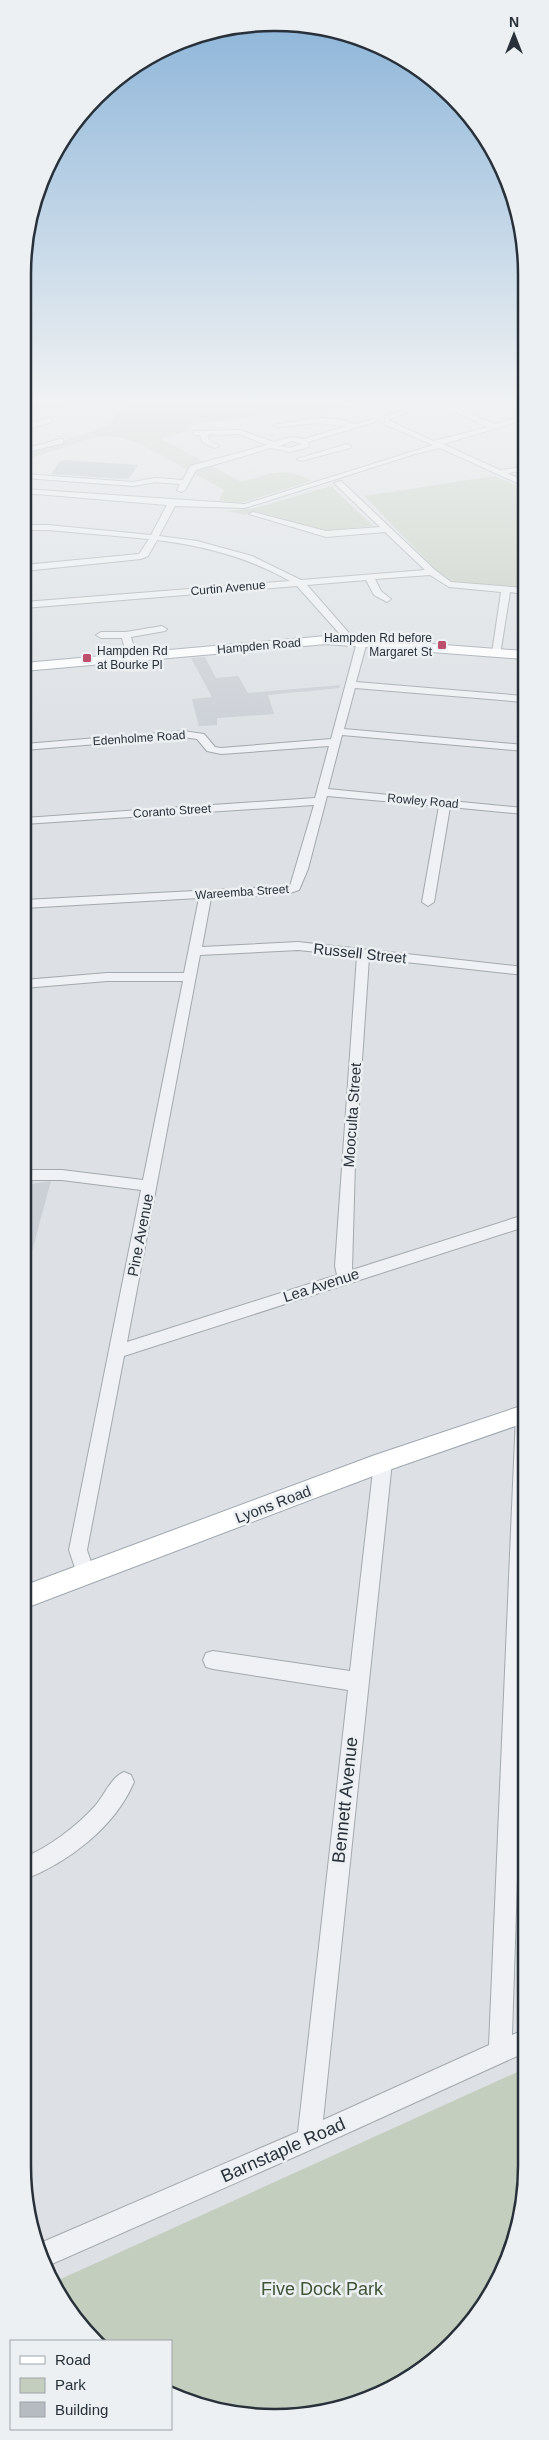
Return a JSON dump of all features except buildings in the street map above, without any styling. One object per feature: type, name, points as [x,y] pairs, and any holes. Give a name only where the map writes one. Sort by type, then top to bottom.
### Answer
[{"type":"main road","name":"Hampden Road","points":[[31,666],[318,641],[362,642],[518,655]]},
{"type":"main road","name":"Lyons Road","points":[[31,1595],[383,1462],[518,1416]]},
{"type":"street","points":[[31,567],[133,558],[145,554],[166,517]]},
{"type":"street","points":[[263,517],[326,534],[388,529]]},
{"type":"street","points":[[376,517],[432,572],[449,584],[518,591]]},
{"type":"street","points":[[31,528],[154,537],[216,548],[250,559],[297,582],[344,632],[342,641]]},
{"type":"street","name":"Curtin Avenue","points":[[31,604],[432,572]]},
{"type":"street","points":[[369,577],[377,593],[387,598]]},
{"type":"street","points":[[497,653],[506,590]]},
{"type":"street","points":[[101,635],[126,635],[162,629]]},
{"type":"street","points":[[126,635],[132,657]]},
{"type":"street","name":"Wareemba Street","points":[[31,904],[295,888],[302,869],[338,737],[362,642]]},
{"type":"street","points":[[352,685],[518,699]]},
{"type":"street","name":"Edenholme Road","points":[[31,746],[183,734],[200,736],[211,749],[221,752],[338,737],[518,748]]},
{"type":"street","name":"Rowley Road","points":[[321,796],[445,803],[518,810]]},
{"type":"street","name":"Coranto Street","points":[[31,820],[321,796]]},
{"type":"street","points":[[428,902],[445,803]]},
{"type":"street","name":"Pine Avenue","points":[[86,1574],[78,1550],[119,1350],[206,894]]},
{"type":"street","name":"Russell Street","points":[[195,951],[288,946],[518,970]]},
{"type":"street","name":"Mooculta Street","points":[[345,1277],[343,1266],[348,1162],[363,953]]},
{"type":"street","points":[[31,983],[107,977],[190,978]]},
{"type":"street","points":[[31,1176],[62,1175],[150,1186]]},
{"type":"street","name":"Lea Avenue","points":[[119,1350],[518,1223]]},
{"type":"street","name":"Bennett Avenue","points":[[309,2138],[383,1462]]},
{"type":"street","points":[[500,2052],[518,1574]]},
{"type":"street","points":[[212,1660],[358,1682]]},
{"type":"street","points":[[31,1866],[81,1833],[107,1809],[124,1782]]},
{"type":"street","name":"Barnstaple Road","points":[[47,2253],[518,2044]]},
{"type":"shaded area","points":[[205,657],[216,678],[238,676],[248,693],[340,685],[340,688],[268,695],[274,714],[217,718],[217,725],[199,726],[192,699],[212,697],[191,658]]},
{"type":"shaded area","points":[[51,1181],[31,1255],[31,1184]]},
{"type":"green space","points":[[275,517],[363,517],[373,526],[325,531]]},
{"type":"green space","points":[[384,517],[518,517],[518,588],[473,585],[445,579]]},
{"type":"green space","name":"Five Dock Park","points":[[518,2072],[518,2166],[516,2197],[505,2244],[493,2273],[477,2301],[447,2338],[410,2368],[382,2384],[353,2396],[306,2407],[274,2409],[243,2407],[196,2396],[172,2386],[172,2340],[104,2340],[72,2301],[60,2279]]},
{"type":"place","name":"Hampden Rd before Margaret St","points":[[442,645]]},
{"type":"place","name":"Hampden Rd at Bourke Pl","points":[[87,658]]}]
